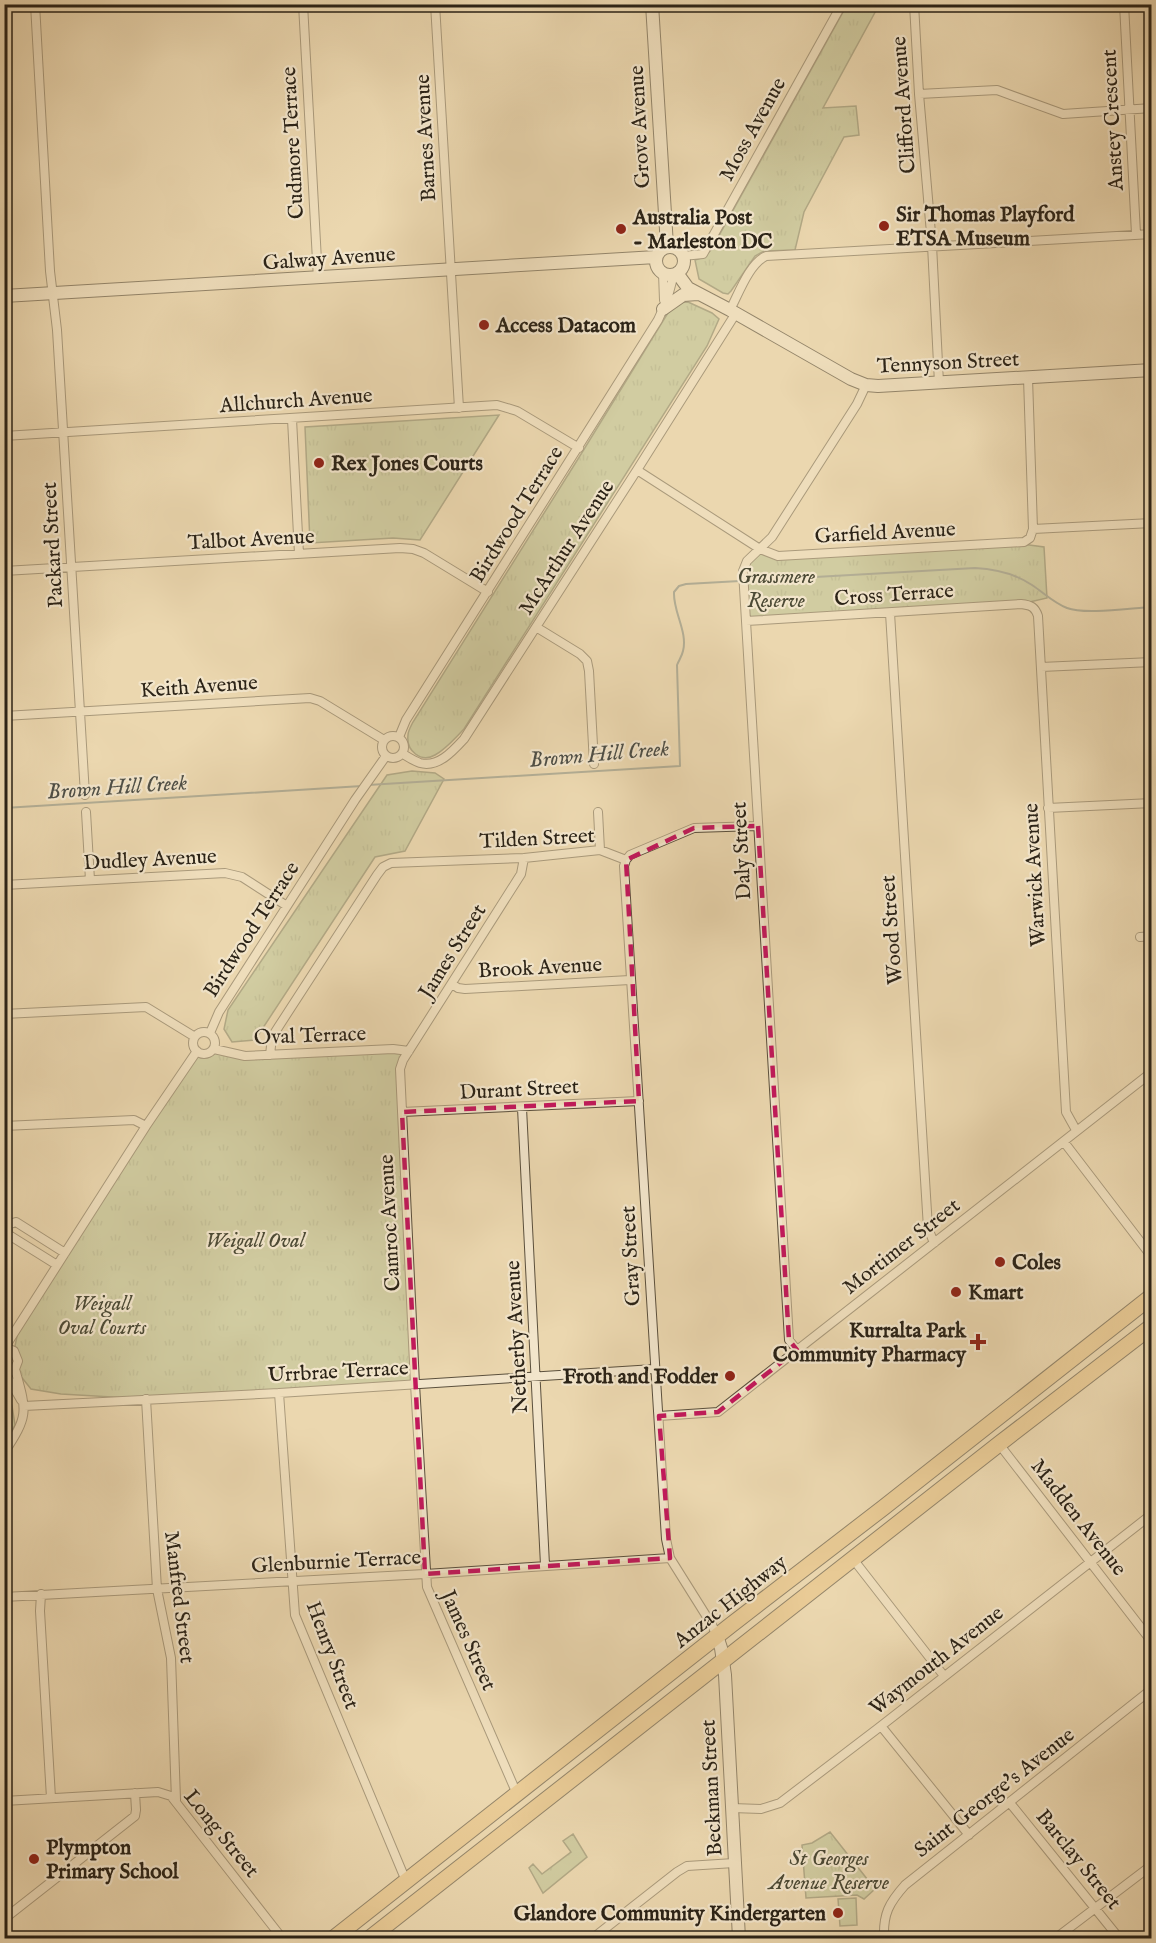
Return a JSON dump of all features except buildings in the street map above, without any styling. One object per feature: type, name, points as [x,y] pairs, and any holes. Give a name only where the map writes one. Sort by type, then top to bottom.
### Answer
[{"type":"highway","name":"Anzac Highway","points":[[334,1938],[1152,1296]]},
{"type":"highway","name":"Anzac Highway","points":[[380,1935],[464,1864],[907,1516],[999,1444],[1149,1333]]},
{"type":"highway","points":[[964,1444],[975,1447],[991,1442],[999,1444]]},
{"type":"highway","points":[[883,1508],[902,1508],[907,1516]]},
{"type":"highway","points":[[777,1590],[791,1608]]},
{"type":"highway","points":[[595,1733],[610,1733],[615,1735],[620,1743]]},
{"type":"highway","points":[[449,1847],[464,1864]]},
{"type":"street","name":"Packard Street","points":[[35,4],[50,271],[54,293],[64,432],[85,795]]},
{"type":"street","name":"Cudmore Terrace","points":[[303,4],[318,279]]},
{"type":"street","name":"Barnes Avenue","points":[[435,4],[459,408]]},
{"type":"street","name":"Grove Avenue","points":[[652,4],[667,246]]},
{"type":"street","name":"Moss Avenue","points":[[676,269],[703,254],[842,4]]},
{"type":"street","name":"Clifford Avenue","points":[[914,4],[932,245],[939,383]]},
{"type":"street","name":"Anstey Crescent","points":[[1124,4],[1136,234]]},
{"type":"street","points":[[919,94],[997,90],[1063,114],[1152,108]]},
{"type":"street","points":[[932,245],[1152,234]]},
{"type":"street","name":"McArthur Avenue","points":[[403,754],[428,764],[436,762],[453,751],[464,739],[637,470],[733,311],[759,259],[766,256],[932,245]]},
{"type":"street","points":[[667,246],[677,248],[676,269],[656,264],[656,257],[661,249],[667,246]]},
{"type":"street","name":"Galway Avenue","points":[[4,296],[656,257]]},
{"type":"street","name":"Tennyson Street","points":[[676,269],[688,288],[733,311],[851,379],[866,385],[939,383],[1152,370]]},
{"type":"street","name":"Tennyson Street","points":[[676,269],[733,311]]},
{"type":"street","name":"Birdwood Terrace","points":[[399,737],[406,720],[579,448],[663,309],[676,269]]},
{"type":"street","points":[[663,309],[683,295],[698,294]]},
{"type":"street","points":[[1028,378],[1033,529]]},
{"type":"street","name":"Daly Street","points":[[797,1350],[789,1340],[743,571],[747,561],[772,537],[866,385]]},
{"type":"street","name":"Allchurch Avenue","points":[[4,436],[497,405],[518,411],[579,448]]},
{"type":"street","points":[[292,419],[299,554]]},
{"type":"street","name":"Garfield Avenue","points":[[637,470],[760,549],[778,556],[1014,543],[1024,542],[1030,538],[1033,529],[1152,523]]},
{"type":"street","name":"Talbot Avenue","points":[[4,572],[400,548],[424,553],[488,592]]},
{"type":"street","name":"Cross Terrace","points":[[746,621],[1021,604],[1030,605],[1036,609],[1038,616]]},
{"type":"street","name":"Wood Street","points":[[890,613],[928,1228],[934,1243]]},
{"type":"street","name":"Warwick Avenue","points":[[1038,616],[1066,1112],[1076,1130]]},
{"type":"street","points":[[536,627],[580,654],[587,662],[594,764]]},
{"type":"street","points":[[1041,667],[1152,662]]},
{"type":"street","name":"Keith Avenue","points":[[4,716],[310,698],[320,701],[384,740]]},
{"type":"street","points":[[393,735],[399,737],[404,743],[403,754],[392,758],[386,756],[382,747],[384,740],[393,735]]},
{"type":"street","name":"Birdwood Terrace","points":[[210,1033],[219,1012],[355,800],[386,756]]},
{"type":"street","points":[[1048,808],[1152,802]]},
{"type":"street","points":[[86,812],[90,880]]},
{"type":"street","points":[[598,812],[600,850]]},
{"type":"street","points":[[626,860],[630,855],[694,828],[758,826]]},
{"type":"street","name":"Tilden Street","points":[[270,1055],[272,1037],[383,867],[408,861],[524,858],[600,850],[626,860]]},
{"type":"street","name":"James Street","points":[[403,1060],[521,874],[524,858]]},
{"type":"street","name":"Gray Street","points":[[626,860],[624,866],[630,980],[666,1539],[670,1558],[717,1636]]},
{"type":"street","name":"Dudley Avenue","points":[[4,885],[233,874],[242,877],[287,906]]},
{"type":"street","points":[[1140,937],[1152,936]]},
{"type":"street","name":"Brook Avenue","points":[[452,984],[465,989],[630,980]]},
{"type":"street","points":[[4,1014],[146,1007],[195,1037]]},
{"type":"street","points":[[201,1032],[210,1033],[215,1039],[214,1049],[206,1054],[197,1052],[193,1043],[195,1037],[201,1032]]},
{"type":"street","name":"Oval Terrace","points":[[214,1049],[245,1056],[393,1049],[409,1051]]},
{"type":"street","points":[[14,1351],[5,1347],[146,1126],[197,1052]]},
{"type":"street","name":"Camroc Avenue","points":[[403,1060],[400,1069],[415,1384]]},
{"type":"street","name":"Mortimer Street","points":[[659,1416],[718,1412],[1152,1072]]},
{"type":"street","name":"Durant Street","points":[[402,1112],[639,1101]]},
{"type":"street","name":"Netherby Avenue","points":[[522,1108],[545,1565]]},
{"type":"street","points":[[4,1126],[134,1120],[146,1126]]},
{"type":"street","points":[[1064,1142],[1152,1257]]},
{"type":"street","points":[[57,1265],[9,1235],[10,1224],[16,1222],[65,1253]]},
{"type":"street","points":[[4,1453],[21,1427],[24,1415],[15,1369],[18,1361],[14,1351],[19,1326]]},
{"type":"street","points":[[15,1369],[5,1374],[24,1406]]},
{"type":"street","name":"Urrbrae Terrace","points":[[24,1406],[279,1393],[654,1369]]},
{"type":"street","name":"James Street","points":[[415,1384],[427,1587],[517,1794]]},
{"type":"street","name":"Henry Street","points":[[279,1393],[295,1615],[406,1881]]},
{"type":"street","name":"Manfred Street","points":[[146,1399],[157,1589],[171,1658],[176,1800]]},
{"type":"street","name":"Madden Avenue","points":[[999,1444],[1152,1642]]},
{"type":"street","name":"Waymouth Avenue","points":[[732,1808],[761,1809],[780,1803],[1152,1514]]},
{"type":"street","name":"Glenburnie Terrace","points":[[4,1597],[670,1558]]},
{"type":"street","points":[[853,1559],[944,1676]]},
{"type":"street","points":[[41,1594],[40,1611],[51,1798]]},
{"type":"street","name":"Beckman Street","points":[[717,1636],[723,1661],[739,1938]]},
{"type":"street","name":"Saint George's Avenue","points":[[884,1938],[883,1929],[890,1903],[904,1885],[1152,1689]]},
{"type":"street","points":[[881,1726],[969,1835]]},
{"type":"street","points":[[4,1919],[135,1816],[135,1793]]},
{"type":"street","name":"Long Street","points":[[4,1802],[165,1793],[176,1800],[282,1938]]},
{"type":"street","name":"Barclay Street","points":[[1010,1803],[1119,1938]]},
{"type":"street","points":[[593,1938],[687,1866],[734,1863]]},
{"type":"street","points":[[1056,1938],[1152,1865]]},
{"type":"highlighted area","points":[[758,826],[789,1340],[797,1350],[718,1412],[659,1416],[670,1558],[425,1574],[402,1112],[639,1101],[626,860],[694,828]]},
{"type":"green space","points":[[847,5],[879,5],[823,108],[856,106],[859,135],[844,137],[804,212],[795,250],[764,251],[755,256],[731,291],[728,294],[723,293],[699,279],[695,260],[704,257],[711,250]]},
{"type":"green space","points":[[688,302],[712,313],[719,319],[707,346],[464,729],[447,747],[435,755],[425,758],[416,754],[408,741],[408,732],[413,722],[674,303]]},
{"type":"green space","points":[[499,415],[420,540],[393,538],[310,543],[305,427]]},
{"type":"green space","name":"Grassmere Reserve","points":[[1014,543],[1044,547],[1047,598],[1021,604],[746,621],[744,566],[760,549],[779,556]]},
{"type":"green space","points":[[412,771],[435,773],[444,779],[405,851],[375,857],[255,1040],[232,1042],[224,1029],[228,1010],[387,775]]},
{"type":"green space","name":"Weigall Oval","points":[[214,1049],[245,1056],[409,1051],[400,1069],[415,1384],[146,1399],[61,1394],[31,1389],[15,1369],[14,1351],[19,1326],[197,1051],[206,1054]]},
{"type":"green space","points":[[5,1389],[12,1406],[15,1425],[5,1443]]},
{"type":"green space","name":"St Georges Avenue Reserve","points":[[830,1832],[875,1889],[864,1899],[857,1895],[806,1898],[802,1845],[812,1843]]},
{"type":"green space","points":[[573,1834],[587,1857],[543,1893],[529,1868],[533,1864],[542,1874],[571,1852],[563,1841]]},
{"type":"green space","points":[[856,1898],[857,1925],[840,1926],[838,1899]]},
{"type":"waterway","name":"Brown Hill Creek","points":[[746,581],[975,568],[1018,577],[1058,603],[1075,610],[1096,611],[1152,607]]},
{"type":"waterway","name":"Brown Hill Creek","points":[[368,785],[680,766],[677,665],[683,653],[684,637],[674,592],[679,586],[686,584],[740,581]]},
{"type":"waterway","name":"Brown Hill Creek","points":[[4,808],[362,786]]},
{"type":"place","name":"Sir Thomas Playford ETSA Museum","points":[[884,226]]},
{"type":"place","name":"Australia Post - Marleston DC","points":[[621,229]]},
{"type":"place","name":"Access Datacom","points":[[484,325]]},
{"type":"place","name":"Rex Jones Courts","points":[[319,463]]},
{"type":"place","name":"Coles","points":[[1000,1262]]},
{"type":"place","name":"Kmart","points":[[956,1292]]},
{"type":"place","name":"Kurralta Park Community Pharmacy","points":[[978,1342]]},
{"type":"place","name":"Froth and Fodder","points":[[730,1376]]},
{"type":"place","name":"Plympton Primary School","points":[[34,1859]]},
{"type":"place","name":"Glandore Community Kindergarten","points":[[838,1913]]},
{"type":"park label","name":"Weigall Oval Courts","points":[[102,1315]]}]
